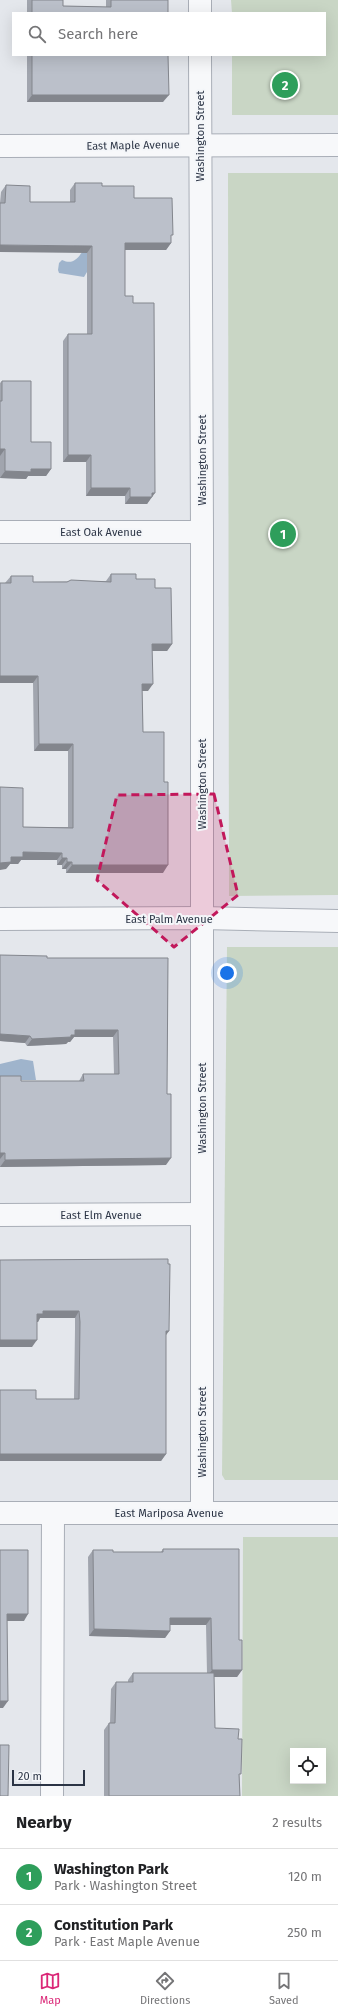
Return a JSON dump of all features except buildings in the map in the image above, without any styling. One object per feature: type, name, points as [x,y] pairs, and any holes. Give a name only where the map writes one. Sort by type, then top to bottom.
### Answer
[{"type":"street","points":[[200,0],[200,12]]},
{"type":"street","name":"Washington Street","points":[[200,56],[199,144],[202,532],[202,1513]]},
{"type":"street","name":"East Maple Avenue","points":[[0,146],[199,144],[338,145]]},
{"type":"street","name":"East Oak Avenue","points":[[0,532],[202,532]]},
{"type":"street","name":"East Palm Avenue","points":[[0,919],[202,918],[338,921]]},
{"type":"street","name":"East Elm Avenue","points":[[0,1215],[202,1214]]},
{"type":"street","name":"East Mariposa Avenue","points":[[0,1513],[338,1513]]},
{"type":"street","points":[[52,1796],[53,1513]]},
{"type":"highlighted area","points":[[214,794],[238,895],[174,947],[97,880],[117,795]]},
{"type":"green space","points":[[231,0],[338,0],[338,115],[232,115],[232,56],[326,56],[326,12],[232,12]]},
{"type":"green space","points":[[228,173],[338,173],[338,895],[229,896]]},
{"type":"green space","points":[[227,947],[338,947],[338,1480],[225,1480],[222,1475]]},
{"type":"green space","points":[[243,1537],[338,1537],[338,1796],[242,1796]]},
{"type":"water","points":[[87,250],[87,272],[84,277],[59,273],[59,263],[62,260],[69,262],[77,259],[83,251]]},
{"type":"water","points":[[21,1059],[33,1061],[36,1080],[0,1080],[0,1064]]},
{"type":"place","name":"Constitution Park","points":[[285,85]]},
{"type":"place","name":"Washington Park","points":[[283,534]]}]
